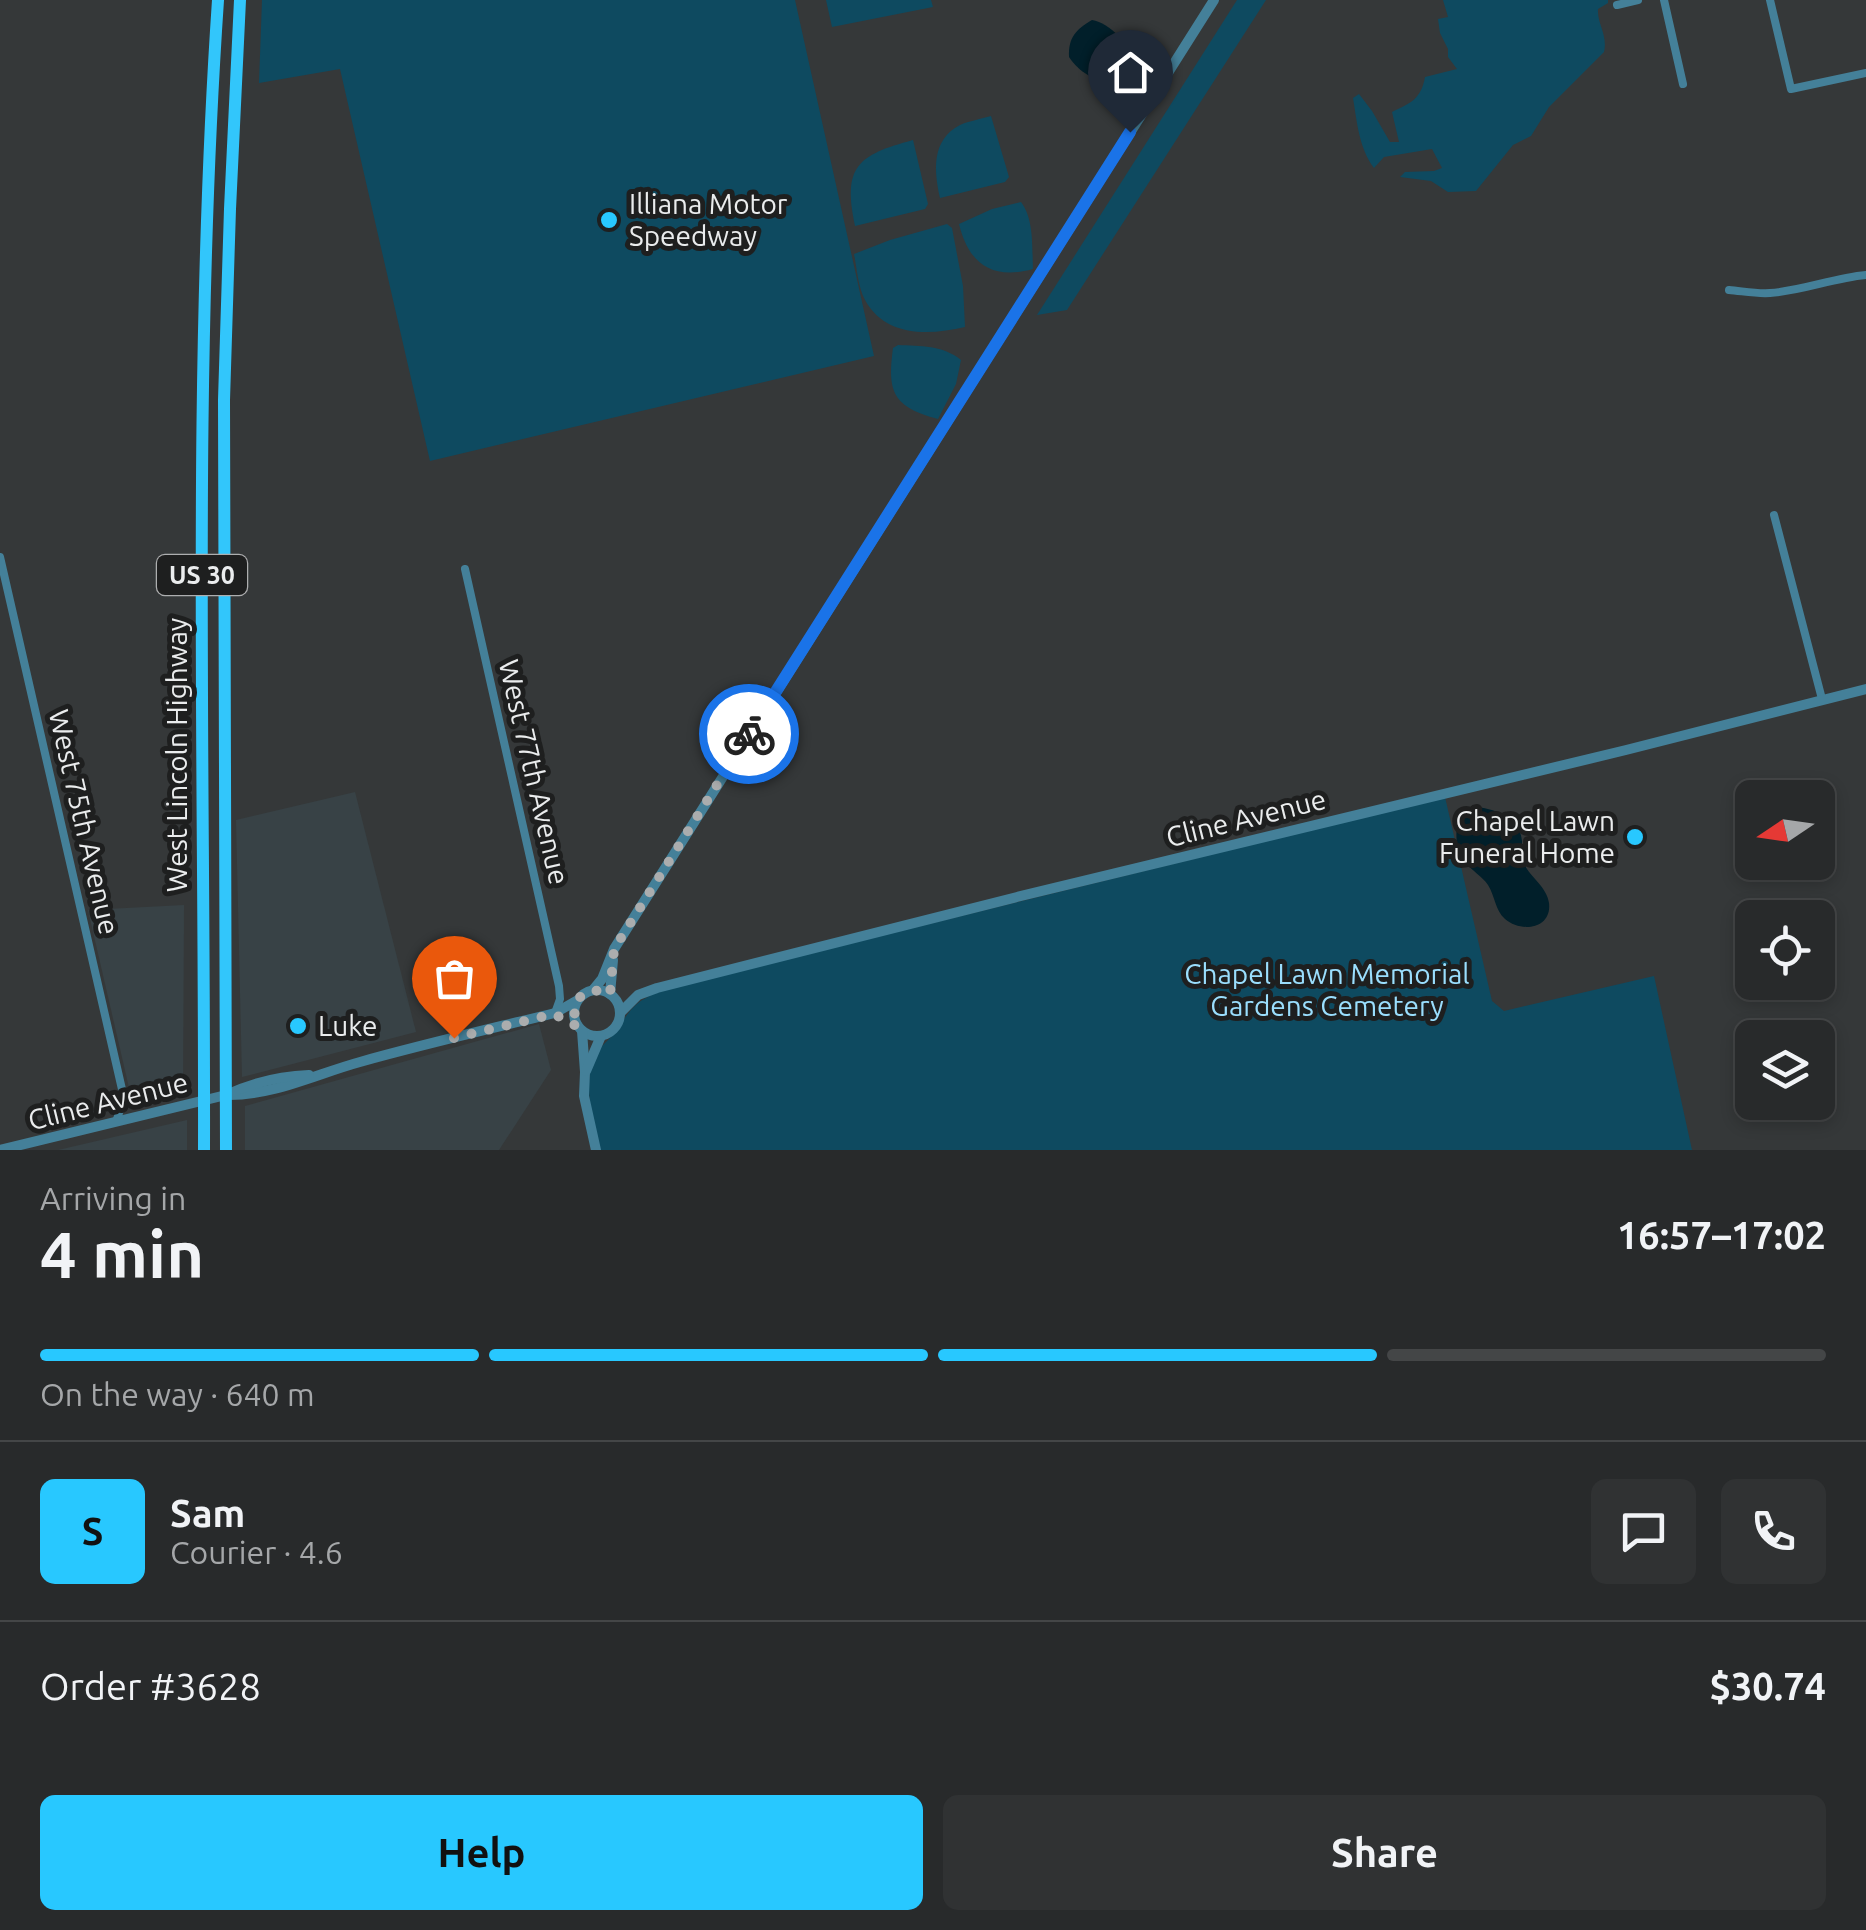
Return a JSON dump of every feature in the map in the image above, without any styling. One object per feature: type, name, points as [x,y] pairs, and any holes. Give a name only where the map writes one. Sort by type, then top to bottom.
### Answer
[{"type":"main road","name":"West Lincoln Highway","points":[[204,1150],[202,395],[218,0]]},
{"type":"main road","name":"West Lincoln Highway","points":[[226,1150],[224,400],[240,0]]},
{"type":"street","points":[[594,990],[614,949],[1214,0]]},
{"type":"street","points":[[1618,5],[1638,0]]},
{"type":"street","points":[[1664,0],[1683,84]]},
{"type":"street","points":[[1770,0],[1791,89],[1866,73]]},
{"type":"street","points":[[1729,290],[1764,294],[1866,276]]},
{"type":"street","points":[[1774,515],[1822,699]]},
{"type":"street","name":"West 75th Avenue","points":[[0,557],[124,1098]]},
{"type":"street","name":"West 77th Avenue","points":[[464,568],[559,986],[560,999],[554,1014]]},
{"type":"street","name":"Cline Avenue","points":[[610,994],[638,995],[1017,897],[1866,688]]},
{"type":"street","points":[[610,994],[614,949]]},
{"type":"street","points":[[559,986],[577,1000]]},
{"type":"street","points":[[554,1014],[580,1029],[591,1036],[602,1036],[615,1028],[620,1013],[618,1004],[610,994],[594,990],[577,1000],[574,1017],[580,1029],[584,1096],[596,1150]]},
{"type":"street","name":"Cline Avenue","points":[[620,1013],[638,995]]},
{"type":"street","name":"Cline Avenue","points":[[0,1150],[226,1094],[246,1095],[290,1085],[399,1051],[554,1014],[577,1000]]},
{"type":"street","points":[[585,1072],[602,1036]]},
{"type":"street","points":[[116,1122],[124,1098],[145,1115]]},
{"type":"shaded area","points":[[1092,20],[1112,30],[1128,49],[1133,63],[1122,80],[1092,78],[1069,57],[1074,35]]},
{"type":"shaded area","points":[[355,792],[416,1032],[242,1077],[236,820]]},
{"type":"shaded area","points":[[1477,807],[1500,813],[1517,826],[1524,864],[1548,897],[1549,912],[1541,923],[1527,927],[1505,919],[1488,885],[1462,857],[1456,838],[1459,811]]},
{"type":"shaded area","points":[[184,905],[183,1093],[139,1106],[130,1092],[88,910]]},
{"type":"shaded area","points":[[539,1024],[551,1070],[499,1150],[245,1150],[245,1106]]},
{"type":"shaded area","points":[[187,1120],[187,1150],[58,1150]]},
{"type":"green space","name":"Illiana Motor Speedway","points":[[262,0],[795,0],[874,356],[430,461],[340,69],[259,83]]},
{"type":"green space","points":[[826,0],[931,0],[933,7],[832,27]]},
{"type":"green space","points":[[1237,0],[1266,0],[1067,310],[1037,315]]},
{"type":"green space","points":[[1443,0],[1608,0],[1598,9],[1604,52],[1549,107],[1531,136],[1513,145],[1476,191],[1448,192],[1431,181],[1400,177],[1405,172],[1442,168],[1432,149],[1384,157],[1374,168],[1362,143],[1356,116],[1353,98],[1359,94],[1390,142],[1399,142],[1392,112],[1414,99],[1425,77],[1457,69],[1448,57],[1440,33],[1438,19],[1448,17]]},
{"type":"green space","points":[[991,116],[1009,177],[1005,182],[940,198],[936,167],[944,139],[960,125]]},
{"type":"green space","points":[[913,140],[928,204],[925,209],[855,226],[851,189],[858,166],[879,151]]},
{"type":"green space","points":[[1021,202],[1030,225],[1033,269],[1006,272],[985,266],[969,250],[959,224],[992,209]]},
{"type":"green space","points":[[947,224],[952,228],[963,286],[965,327],[938,332],[910,331],[885,321],[865,300],[854,254]]},
{"type":"green space","points":[[898,345],[939,349],[961,360],[956,384],[938,419],[911,409],[896,396],[891,363],[893,348]]},
{"type":"green space","name":"Chapel Lawn Memorial Gardens Cemetery","points":[[1445,797],[1492,1001],[1504,1011],[1654,976],[1692,1150],[600,1150],[589,1088],[593,1063],[635,1006],[665,989]]},
{"type":"way so far","points":[[454,1038],[554,1014],[578,1027],[574,1017],[576,1002],[594,990],[610,994],[614,949],[749,734]]},
{"type":"place","name":"Illiana Motor Speedway","points":[[609,220]]},
{"type":"place","name":"Chapel Lawn Funeral Home","points":[[1635,837]]},
{"type":"place","name":"Luke","points":[[298,1026]]},
{"type":"route","points":[[749,734],[1130,132]]}]
